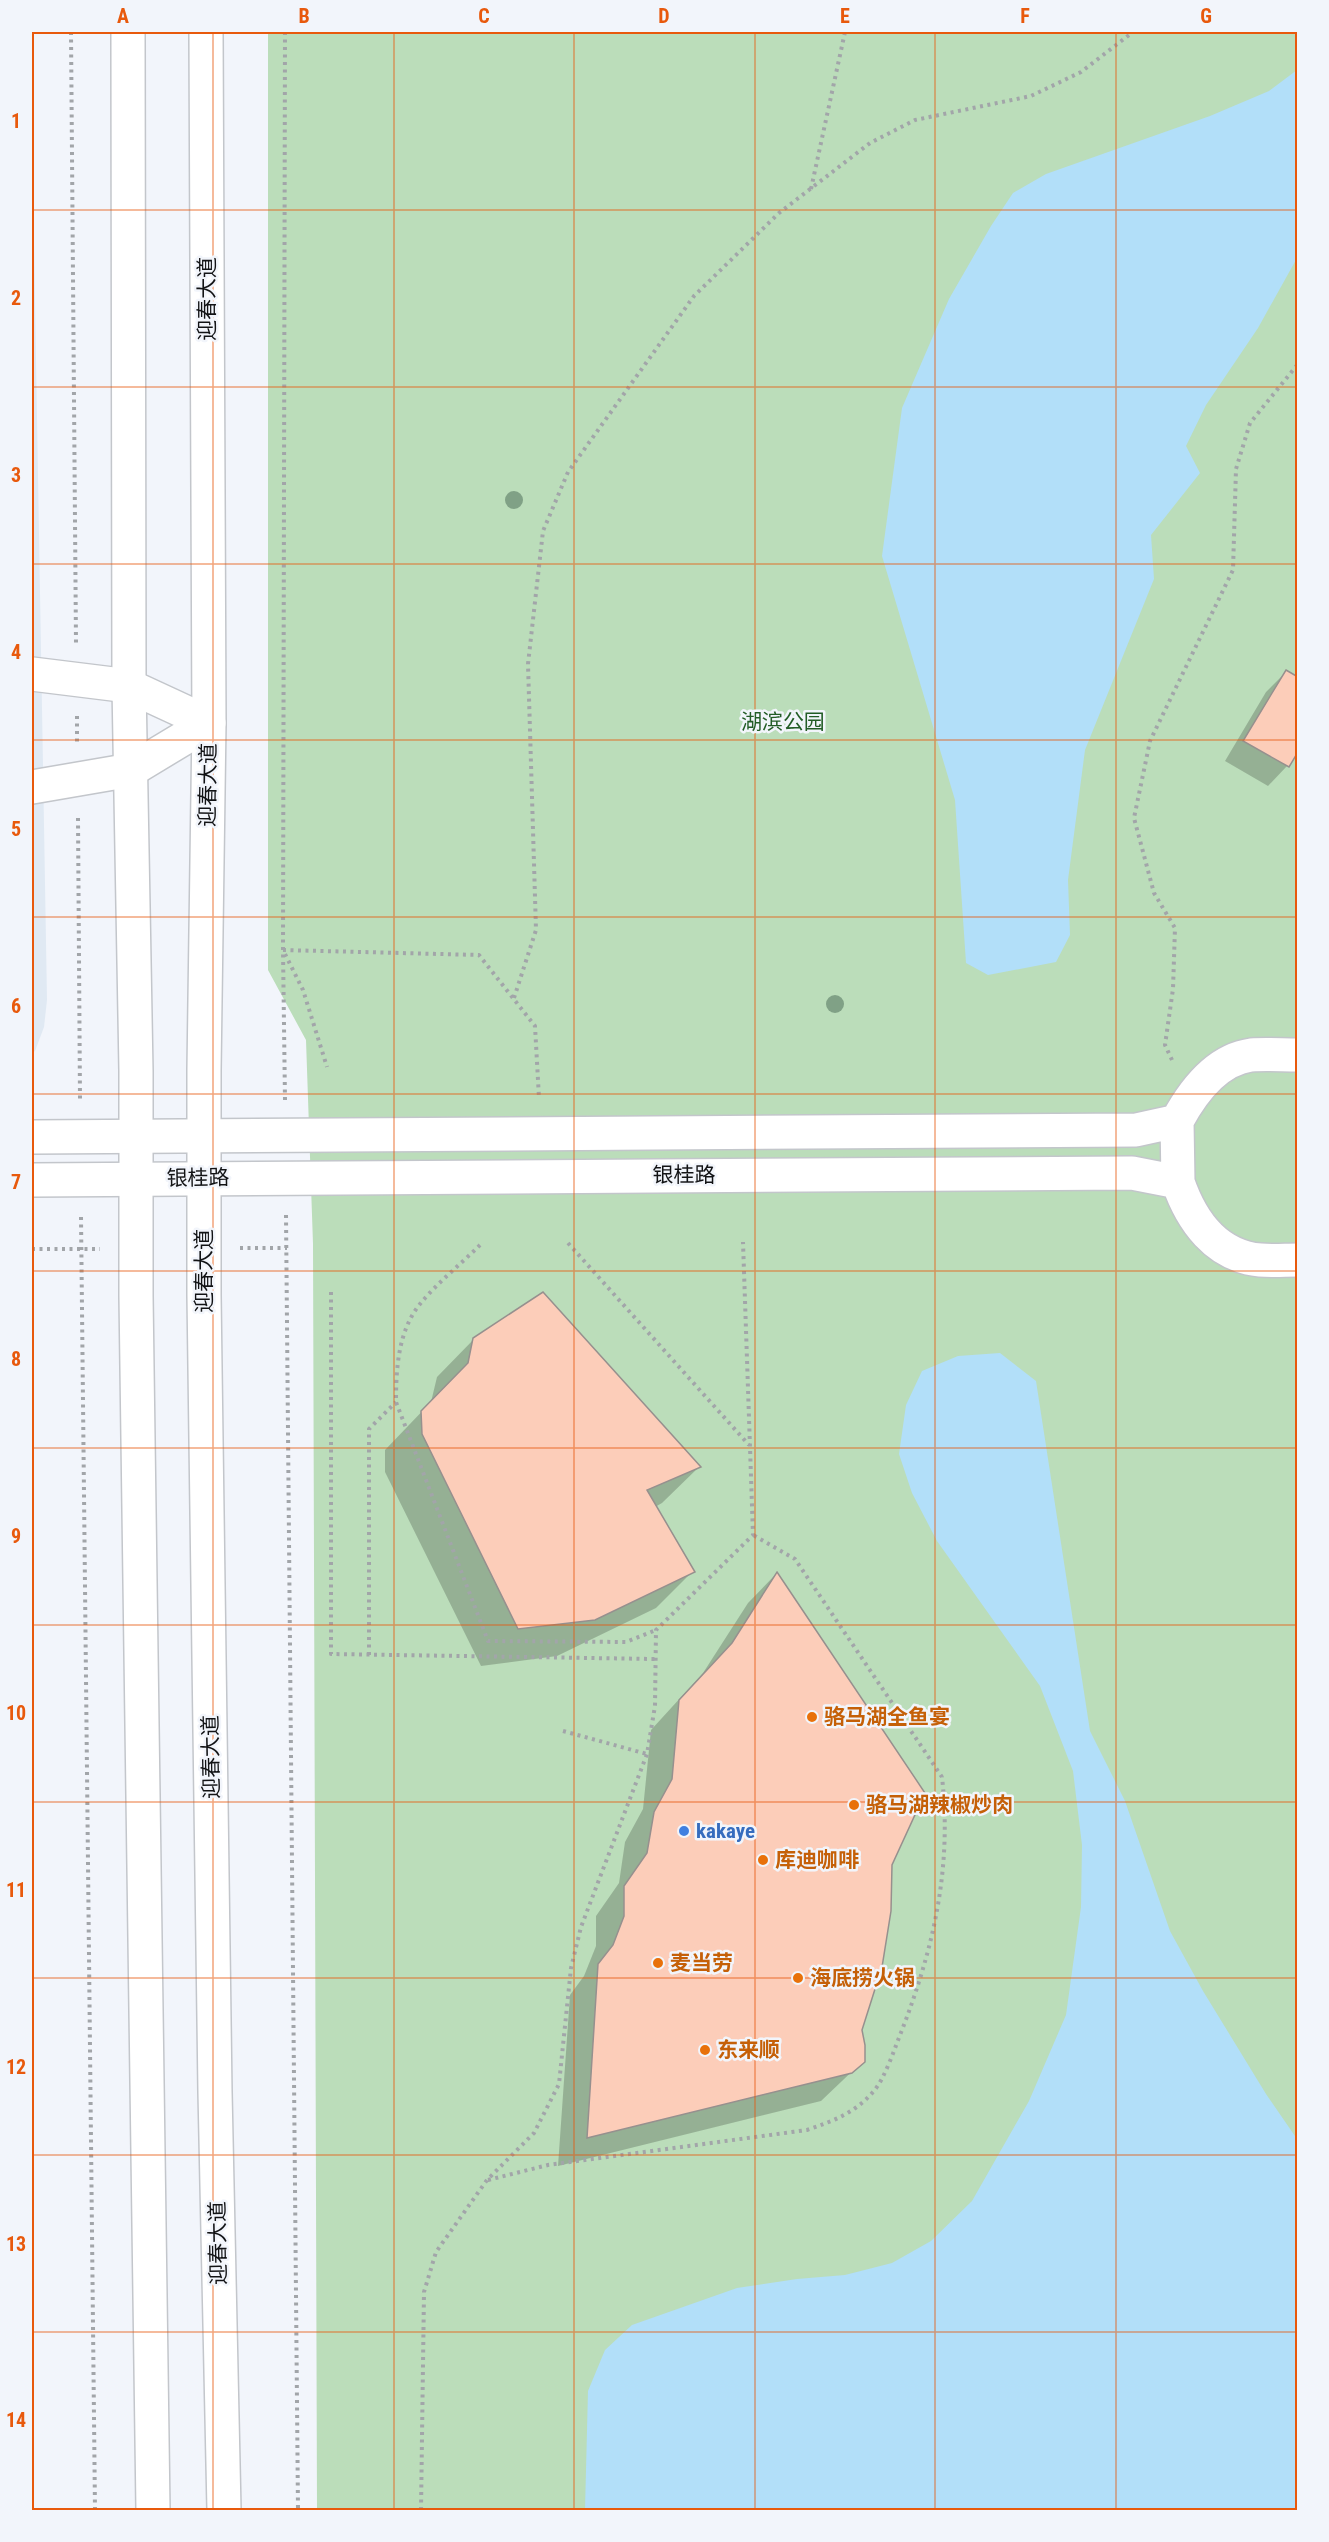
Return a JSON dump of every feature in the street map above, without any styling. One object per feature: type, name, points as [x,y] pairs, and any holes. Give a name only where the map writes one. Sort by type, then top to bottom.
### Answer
[{"type":"main road","points":[[128,32],[129,686],[137,1136],[136,1296],[153,2511]]},
{"type":"main road","name":"迎春大道","points":[[206,32],[209,723],[204,1178],[215,2092],[224,2511]]},
{"type":"main road","points":[[32,674],[129,686],[209,723]]},
{"type":"main road","points":[[32,787],[130,770],[209,723]]},
{"type":"main road","points":[[1298,1055],[1249,1055],[1226,1064],[1184,1109],[1178,1182],[1187,1207],[1208,1236],[1235,1252],[1258,1260],[1298,1260]]},
{"type":"main road","name":"银桂路","points":[[32,1137],[1136,1130],[1184,1109]]},
{"type":"main road","name":"银桂路","points":[[32,1180],[1132,1173],[1178,1182]]},
{"type":"path","points":[[71,32],[80,1136]]},
{"type":"path","points":[[285,32],[284,950],[303,990],[327,1067]]},
{"type":"path","points":[[811,189],[845,32]]},
{"type":"path","points":[[514,999],[536,930],[528,664],[543,531],[568,472],[694,296],[779,213],[870,143],[915,120],[1031,96],[1081,72],[1133,32]]},
{"type":"path","points":[[1184,1109],[1165,1045],[1173,988],[1175,928],[1154,893],[1134,818],[1150,741],[1233,570],[1236,469],[1250,423],[1298,364]]},
{"type":"path","points":[[284,950],[479,955],[535,1026],[540,1133]]},
{"type":"path","points":[[81,1179],[95,2511]]},
{"type":"path","points":[[480,1245],[419,1305],[403,1336],[396,1368],[396,1402],[488,1641],[626,1642],[656,1630],[753,1535],[744,1242]]},
{"type":"path","points":[[568,1243],[750,1445]]},
{"type":"path","points":[[331,1292],[330,1654],[655,1659]]},
{"type":"path","points":[[287,1293],[298,2511]]},
{"type":"path","points":[[369,1655],[369,1429],[396,1402]]},
{"type":"path","points":[[487,2180],[548,2165],[807,2130],[837,2120],[858,2107],[875,2090],[897,2043],[921,1980],[939,1908],[945,1806],[942,1777],[795,1559],[753,1535]]},
{"type":"path","points":[[420,2511],[424,2292],[436,2252],[487,2180],[534,2133],[559,2084],[571,1968],[581,1927],[647,1754],[655,1706],[656,1630]]},
{"type":"path","points":[[563,1731],[647,1754]]},
{"type":"shaded area","points":[[32,126],[47,1000],[44,1027],[35,1051],[32,1053]]},
{"type":"green space","name":"湖滨公园","points":[[268,32],[1297,32],[1297,2510],[317,2510],[313,1244],[306,1040],[268,970]]},
{"type":"water","points":[[1297,70],[1297,258],[1258,328],[1206,405],[1186,446],[1200,473],[1151,535],[1154,579],[1085,750],[1068,880],[1070,935],[1056,962],[988,975],[966,963],[955,800],[882,556],[902,408],[949,299],[1013,193],[1046,174],[1210,116],[1269,91]]},
{"type":"water","points":[[1000,1353],[1036,1381],[1090,1731],[1125,1801],[1170,1931],[1203,1991],[1266,2094],[1297,2139],[1297,2510],[585,2510],[588,2391],[605,2350],[632,2325],[737,2288],[845,2275],[892,2263],[931,2241],[972,2201],[1029,2101],[1066,2015],[1081,1907],[1082,1845],[1073,1771],[1040,1686],[937,1541],[912,1493],[899,1454],[906,1405],[922,1371],[958,1356]]},
{"type":"building","points":[[1286,670],[1298,677],[1298,752],[1289,767],[1243,741]]},
{"type":"building","points":[[543,1292],[701,1467],[647,1490],[695,1572],[595,1620],[518,1629],[422,1434],[421,1411],[468,1363],[473,1338]]},
{"type":"building","points":[[777,1572],[925,1793],[892,1865],[891,1911],[882,1967],[862,2030],[865,2062],[852,2073],[587,2138],[598,1964],[613,1945],[624,1916],[624,1886],[647,1853],[654,1812],[672,1779],[679,1700],[732,1643]]},
{"type":"place","name":"骆马湖全鱼宴","points":[[812,1717]]},
{"type":"place","name":"骆马湖辣椒炒肉","points":[[854,1805]]},
{"type":"place","name":"kakaye","points":[[684,1831]]},
{"type":"place","name":"库迪咖啡","points":[[763,1860]]},
{"type":"place","name":"麦当劳","points":[[658,1963]]},
{"type":"place","name":"海底捞火锅","points":[[798,1978]]},
{"type":"place","name":"东来顺","points":[[705,2050]]}]
